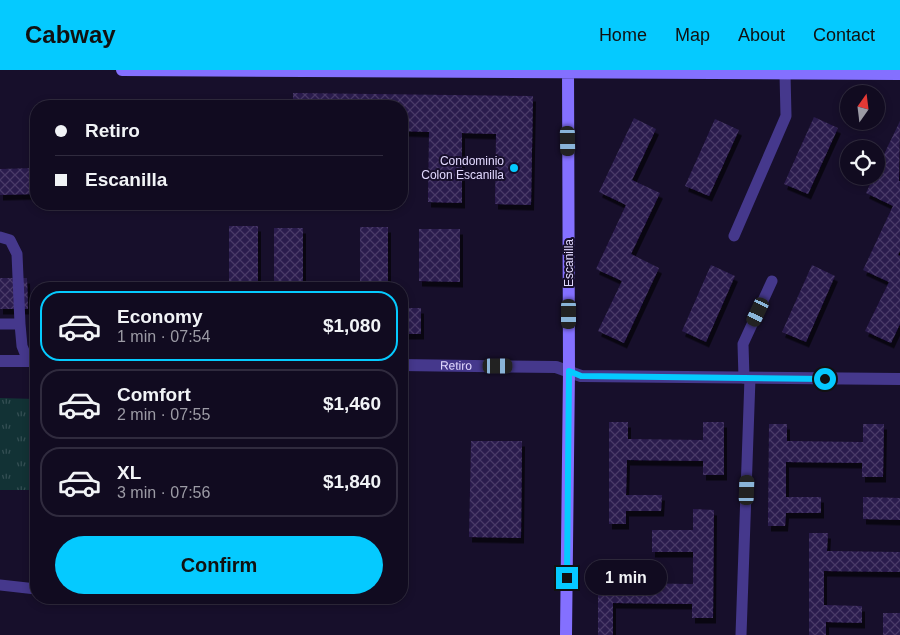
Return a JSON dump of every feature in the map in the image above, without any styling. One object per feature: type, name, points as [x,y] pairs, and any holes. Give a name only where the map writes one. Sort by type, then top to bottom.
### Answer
[{"type":"street","points":[[122,70],[900,74]]},
{"type":"street","name":"Escanilla","points":[[566,635],[569,371],[568,71]]},
{"type":"street","points":[[0,361],[30,361]]},
{"type":"street","name":"Retiro","points":[[408,365],[556,367],[581,376],[900,380]]},
{"type":"lane","points":[[734,236],[786,116],[785,74]]},
{"type":"lane","points":[[0,237],[10,240],[17,254],[22,346],[30,358]]},
{"type":"lane","points":[[741,635],[747,378],[744,344],[772,281]]},
{"type":"lane","points":[[0,324],[20,324]]},
{"type":"lane","points":[[0,585],[30,588]]},
{"type":"green space","points":[[0,398],[30,399],[30,490],[0,490]]},
{"type":"building","name":"Condominio Colon Escanilla","points":[[293,93],[533,96],[531,205],[495,204],[496,134],[462,133],[462,203],[428,202],[429,132],[408,131],[408,100],[293,100]]},
{"type":"building","points":[[814,117],[838,128],[808,194],[784,184]]},
{"type":"building","points":[[634,118],[656,129],[632,180],[660,193],[631,254],[659,268],[624,343],[598,331],[622,281],[596,269],[626,205],[599,192]]},
{"type":"building","points":[[715,119],[739,130],[709,196],[685,186]]},
{"type":"building","points":[[900,121],[900,251],[898,255],[900,256],[900,324],[891,343],[865,331],[889,282],[863,270],[893,206],[866,193],[870,185],[885,185],[885,152]]},
{"type":"building","points":[[30,168],[30,194],[0,195],[0,169]]},
{"type":"building","points":[[229,226],[258,226],[258,282],[229,282]]},
{"type":"building","points":[[360,227],[388,227],[388,282],[360,282]]},
{"type":"building","points":[[274,228],[303,228],[303,282],[274,282]]},
{"type":"building","points":[[419,229],[460,229],[460,282],[419,281]]},
{"type":"building","points":[[711,265],[735,276],[706,342],[682,331]]},
{"type":"building","points":[[812,265],[835,276],[806,342],[782,332]]},
{"type":"building","points":[[0,278],[27,278],[28,309],[0,309]]},
{"type":"building","points":[[408,308],[421,308],[421,334],[408,334]]},
{"type":"building","points":[[609,422],[628,422],[628,439],[703,440],[703,422],[724,422],[724,475],[703,475],[703,461],[627,460],[626,495],[662,495],[661,511],[626,511],[626,524],[609,524]]},
{"type":"building","points":[[769,424],[787,424],[787,441],[863,442],[863,424],[884,424],[883,477],[862,477],[862,463],[786,462],[786,497],[821,497],[821,513],[786,513],[785,526],[768,526]]},
{"type":"building","points":[[471,441],[522,441],[521,538],[469,537]]},
{"type":"building","points":[[863,497],[900,498],[900,520],[863,519]]},
{"type":"building","points":[[693,509],[714,510],[713,618],[692,618],[692,604],[613,603],[613,635],[598,635],[598,565],[616,565],[616,583],[693,584],[693,552],[652,552],[652,530],[693,530]]},
{"type":"building","points":[[809,533],[828,533],[827,551],[900,552],[900,572],[824,571],[824,605],[862,606],[862,623],[826,622],[826,635],[809,635]]},
{"type":"building","points":[[883,613],[900,613],[900,635],[883,635]]},
{"type":"place","name":"Condominio Colon Escanilla","points":[[514,168]]},
{"type":"route","points":[[567,578],[569,371],[581,376],[825,379]]}]
